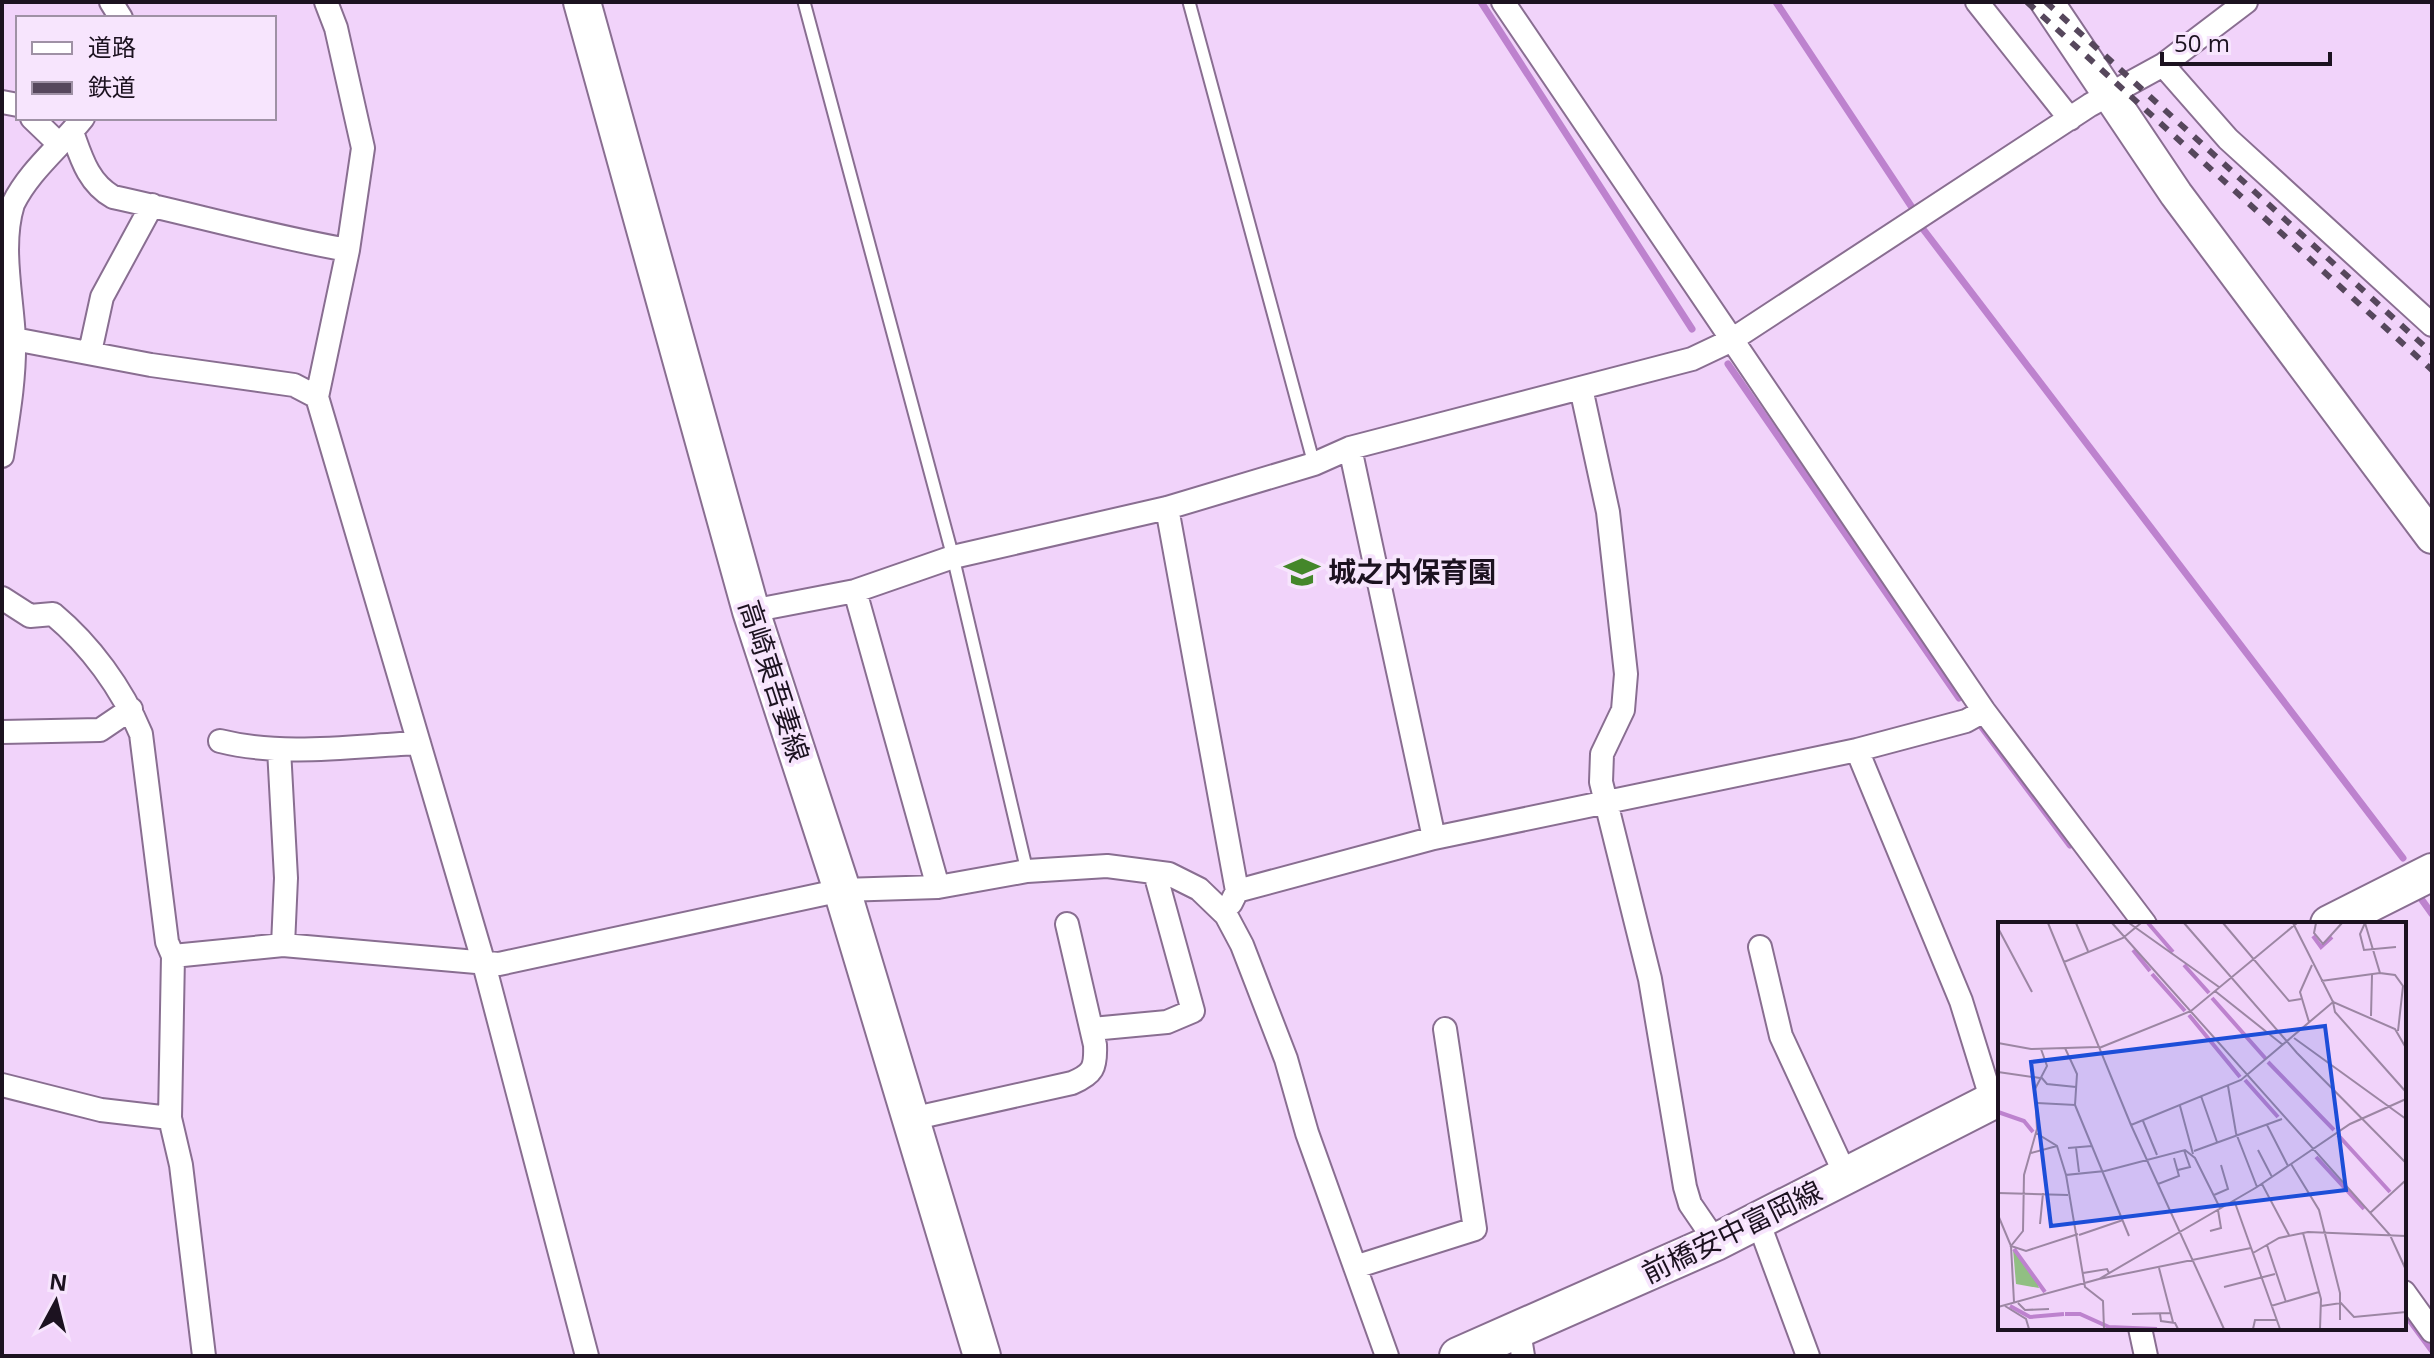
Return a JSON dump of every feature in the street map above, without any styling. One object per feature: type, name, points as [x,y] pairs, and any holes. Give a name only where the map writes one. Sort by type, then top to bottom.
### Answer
[{"type":"main road","name":"高崎東吾妻線","points":[[582,2],[751,611],[842,890],[982,1356]]},
{"type":"main road","points":[[2333,922],[2432,872]]},
{"type":"main road","name":"前橋安中富岡線","points":[[1458,1356],[1521,1343],[1996,1099]]},
{"type":"street","points":[[326,2],[336,28],[363,148],[348,250],[317,397],[484,964],[587,1356]]},
{"type":"street","points":[[1503,2],[1730,341],[1984,711],[2143,922]]},
{"type":"street","points":[[1977,2],[2070,119]]},
{"type":"street","points":[[2047,2],[2176,194],[2432,537]]},
{"type":"street","points":[[751,611],[855,591],[953,557],[1167,508],[1314,464],[1350,448],[1692,359],[1730,341],[2070,119],[2163,65],[2246,2]]},
{"type":"street","points":[[2163,65],[2228,139],[2432,325]]},
{"type":"street","points":[[38,120],[71,131]]},
{"type":"street","points":[[71,131],[85,167],[99,189],[113,197],[227,222],[261,234],[348,250]]},
{"type":"street","points":[[2,456],[11,397],[14,339],[5,244],[7,223],[22,189],[71,131]]},
{"type":"street","points":[[90,352],[102,297],[152,205]]},
{"type":"street","points":[[14,339],[151,365],[294,385],[317,397]]},
{"type":"street","points":[[1581,388],[1608,512],[1626,674],[1623,710],[1602,754],[1604,800],[1650,979],[1685,1187],[1690,1204],[1716,1242]]},
{"type":"street","points":[[1350,448],[1434,838]]},
{"type":"street","points":[[1167,508],[1237,891],[1226,915]]},
{"type":"street","points":[[855,591],[938,887]]},
{"type":"street","points":[[2,598],[30,616],[53,614],[83,639],[131,709],[141,734],[167,942],[173,956],[170,1118],[181,1165],[204,1356]]},
{"type":"street","points":[[2,732],[100,730],[131,709]]},
{"type":"street","points":[[1237,891],[1434,838],[1604,800],[1857,750],[1966,721],[1984,711]]},
{"type":"street","points":[[220,741],[249,748],[279,749],[419,743]]},
{"type":"street","points":[[279,749],[286,878],[283,945]]},
{"type":"street","points":[[1857,750],[1961,1001],[1996,1099]]},
{"type":"street","points":[[173,956],[283,945],[484,964],[842,890],[938,887],[1027,871],[1107,866],[1169,874],[1199,889],[1226,915],[1242,945],[1286,1059],[1307,1133],[1387,1356]]},
{"type":"street","points":[[1092,1029],[1167,1022],[1193,1011],[1155,873]]},
{"type":"street","points":[[911,1119],[1072,1083],[1090,1075],[1096,1065],[1092,1029],[1067,924]]},
{"type":"street","points":[[1760,947],[1781,1036],[1846,1176]]},
{"type":"street","points":[[1355,1267],[1475,1229],[1445,1029]]},
{"type":"street","points":[[2,1085],[101,1110],[170,1118]]},
{"type":"street","points":[[1758,1221],[1808,1356]]},
{"type":"street","points":[[2406,1295],[2432,1331]]},
{"type":"street","points":[[2140,1330],[2146,1356]]},
{"type":"lane","points":[[804,2],[953,557],[1027,871]]},
{"type":"lane","points":[[1189,2],[1314,464]]},
{"type":"waterway","points":[[1481,2],[1692,329]]},
{"type":"waterway","points":[[1776,2],[1915,212]]},
{"type":"waterway","points":[[1923,229],[2403,858]]},
{"type":"waterway","points":[[1728,364],[1959,698]]},
{"type":"waterway","points":[[1981,726],[2070,845]]},
{"type":"waterway","points":[[2417,893],[2432,914]]},
{"type":"waterway","points":[[2406,1315],[2432,1350]]},
{"type":"railway","points":[[2027,2],[2432,370]]},
{"type":"railway","points":[[2046,2],[2432,353]]},
{"type":"place","name":"城之内保育園","points":[[1302,572]]}]
